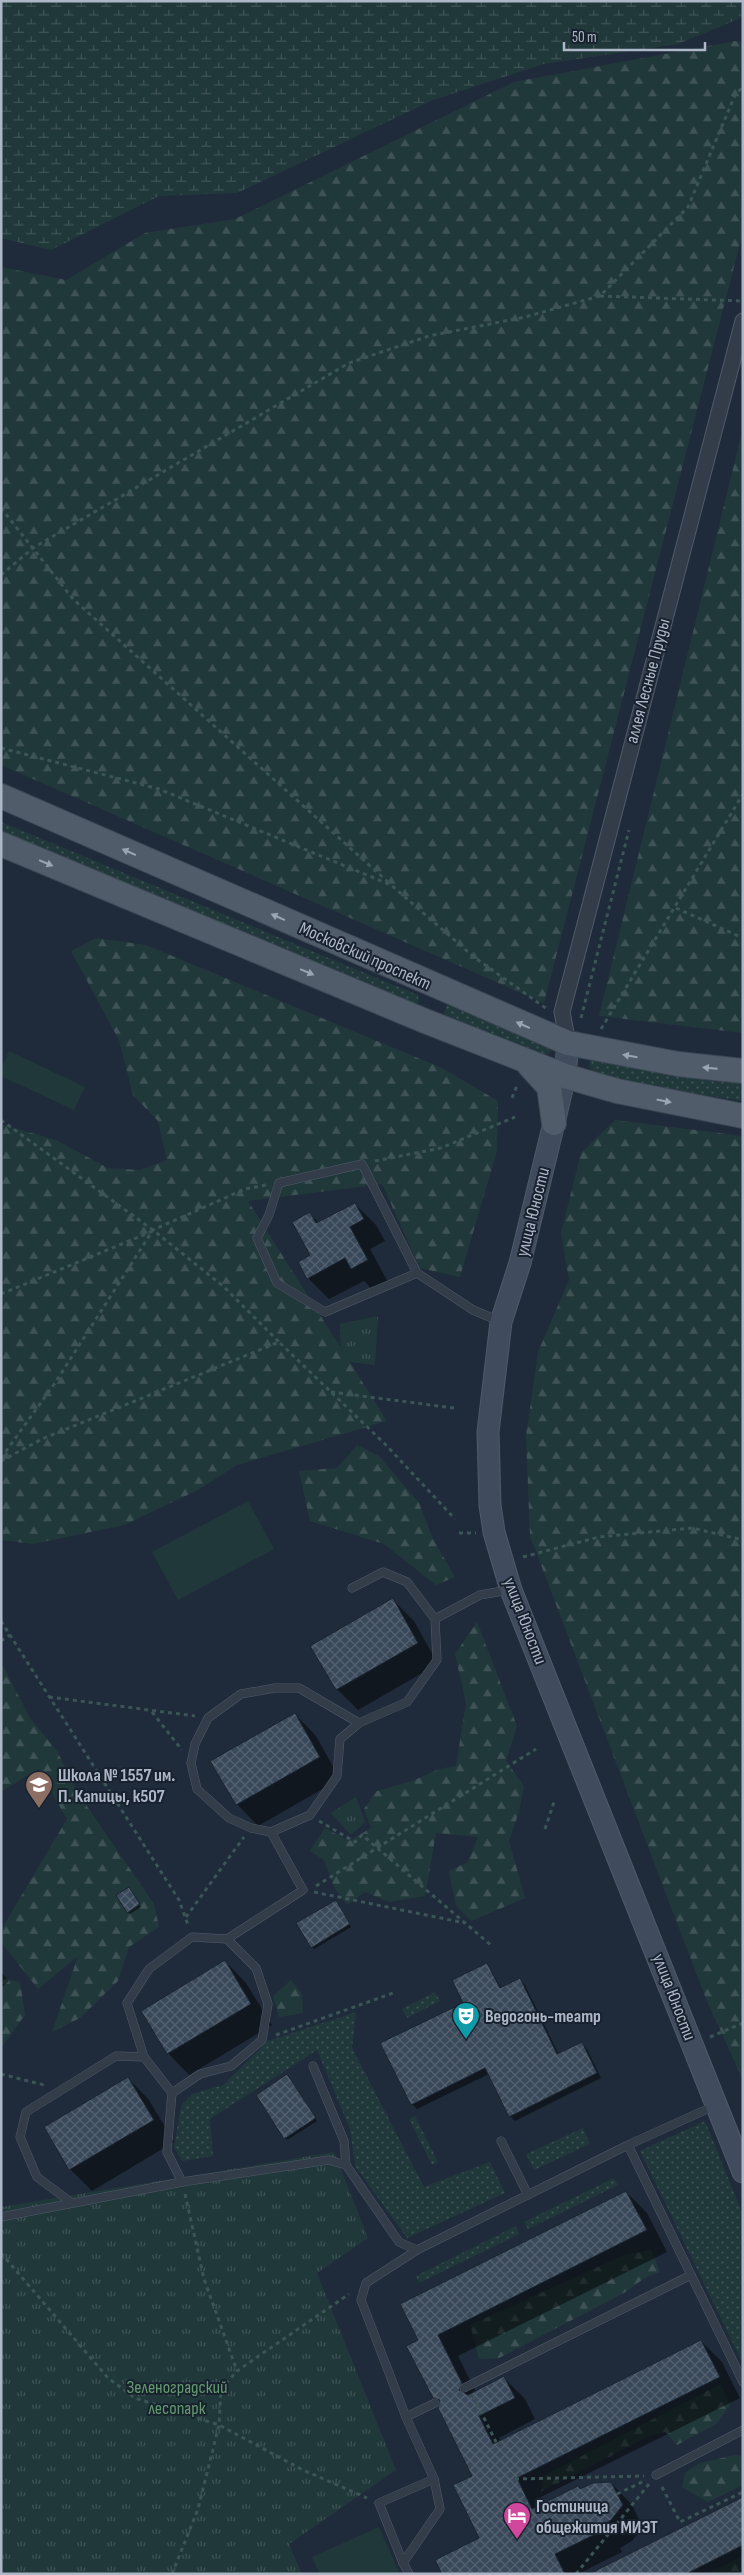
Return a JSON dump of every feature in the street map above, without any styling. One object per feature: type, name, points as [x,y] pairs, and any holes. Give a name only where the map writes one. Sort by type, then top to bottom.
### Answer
[{"type":"main road","name":"Московский проспект","points":[[1,796],[568,1043],[678,1064],[743,1070]]},
{"type":"main road","name":"Московский проспект","points":[[1,844],[526,1062],[607,1088],[743,1116]]},
{"type":"main road","points":[[425,1021],[439,988]]},
{"type":"main road","points":[[526,1062],[549,1088],[554,1123]]},
{"type":"street","name":"аллея Лесные Пруды","points":[[568,1043],[562,1012],[743,321]]},
{"type":"street","name":"улица Юности","points":[[568,1043],[566,1076],[520,1264],[501,1322],[488,1432],[487,1469],[494,1532],[511,1590],[743,2172]]},
{"type":"street","points":[[554,1123],[575,1095],[607,1088]]},
{"type":"lane","points":[[417,1273],[324,1312],[277,1283],[257,1238],[269,1215],[279,1183],[362,1164],[417,1273],[473,1310],[501,1322]]},
{"type":"lane","points":[[352,1588],[384,1572],[407,1582],[435,1619],[437,1660],[407,1702],[359,1723],[340,1739],[337,1776],[310,1815],[271,1832],[251,1828],[229,1818],[197,1789],[191,1763],[195,1744],[208,1718],[241,1694],[275,1688],[299,1688],[359,1723]]},
{"type":"lane","points":[[435,1619],[480,1596],[511,1590]]},
{"type":"lane","points":[[182,2182],[167,2152],[172,2093],[144,2057],[126,2003],[148,1969],[192,1937],[227,1939],[303,1890],[271,1832]]},
{"type":"lane","points":[[172,2093],[200,2074],[231,2066],[262,2040],[268,2004],[256,1968],[227,1939]]},
{"type":"lane","points":[[72,2202],[37,2177],[20,2137],[26,2112],[116,2056],[144,2057]]},
{"type":"lane","points":[[314,2066],[344,2141],[346,2165],[400,2242],[417,2250]]},
{"type":"lane","points":[[403,2563],[440,2509],[434,2479],[406,2417],[361,2300],[366,2283],[417,2250],[628,2145],[716,2106]]},
{"type":"lane","points":[[501,2141],[528,2195]]},
{"type":"lane","points":[[628,2145],[743,2382]]},
{"type":"lane","points":[[1,2217],[182,2182],[329,2160],[346,2165]]},
{"type":"lane","points":[[466,2387],[690,2275]]},
{"type":"lane","points":[[406,2417],[435,2403]]},
{"type":"lane","points":[[656,2475],[743,2430]]},
{"type":"lane","points":[[409,2574],[379,2503],[434,2479]]},
{"type":"path","points":[[600,296],[688,207],[736,95],[743,87]]},
{"type":"path","points":[[1,575],[33,548],[349,363],[429,336],[525,317],[600,296],[743,301]]},
{"type":"path","points":[[1,508],[73,599],[391,885],[474,957],[547,1008]]},
{"type":"path","points":[[1,748],[159,789],[391,885]]},
{"type":"path","points":[[600,1031],[676,908],[743,794]]},
{"type":"path","points":[[676,908],[743,938]]},
{"type":"path","points":[[362,1164],[441,1148],[514,1117]]},
{"type":"path","points":[[1,1120],[153,1230],[223,1286],[386,1445],[455,1519]]},
{"type":"path","points":[[1,1294],[245,1189],[279,1183]]},
{"type":"path","points":[[1,1460],[55,1383],[153,1230]]},
{"type":"path","points":[[1,1460],[42,1439],[279,1342]]},
{"type":"path","points":[[331,1392],[454,1408]]},
{"type":"path","points":[[523,1557],[599,1537],[692,1528],[743,1540]]},
{"type":"path","points":[[1,1621],[179,1900],[192,1937]]},
{"type":"path","points":[[1,1641],[10,1635]]},
{"type":"path","points":[[49,1697],[208,1718]]},
{"type":"path","points":[[152,1712],[191,1763]]},
{"type":"path","points":[[465,1924],[309,1891],[536,1749]]},
{"type":"path","points":[[545,1829],[555,1798]]},
{"type":"path","points":[[310,1815],[356,1842],[362,1835],[492,1946]]},
{"type":"path","points":[[185,1918],[251,1828]]},
{"type":"path","points":[[262,2040],[394,1993]]},
{"type":"path","points":[[710,2037],[743,2023]]},
{"type":"path","points":[[1,2074],[61,2089]]},
{"type":"path","points":[[182,2182],[204,2279],[237,2371]]},
{"type":"path","points":[[1,2253],[108,2378],[135,2398],[219,2425],[303,2470],[379,2503]]},
{"type":"path","points":[[172,2574],[198,2509],[219,2425],[221,2389],[237,2371],[366,2283]]},
{"type":"path","points":[[466,2387],[496,2442]]},
{"type":"path","points":[[514,2479],[656,2475]]},
{"type":"path","points":[[656,2475],[680,2522],[743,2492]]},
{"type":"path","points":[[617,2494],[656,2475]]},
{"type":"path","points":[[576,2574],[656,2475]]},
{"type":"green space","points":[[1,1],[743,1],[743,17],[678,44],[544,64],[433,100],[237,193],[159,196],[51,250],[1,238]]},
{"type":"green space","points":[[735,41],[743,43],[743,232],[544,1003],[1,765],[1,267],[66,280],[145,233],[235,219],[514,82]]},
{"type":"green space","points":[[743,428],[743,1033],[599,1016]]},
{"type":"green space","points":[[1,822],[418,995],[419,1002],[414,1004],[1,834]]},
{"type":"green space","points":[[96,938],[146,945],[442,1068],[498,1101],[497,1151],[460,1277],[420,1268],[382,1184],[248,1201],[387,1421],[237,1465],[198,1490],[124,1525],[33,1544],[1,1540],[1,1124],[56,1140],[108,1168],[139,1170],[167,1160],[158,1121],[133,1095],[119,1040],[71,951]]},
{"type":"green space","points":[[447,1005],[546,1043],[552,1051],[544,1056],[443,1016]]},
{"type":"green space","points":[[9,1051],[85,1087],[74,1110],[1,1076],[1,1068]]},
{"type":"green space","points":[[597,1057],[743,1079],[743,1101],[678,1091],[594,1073],[589,1067],[590,1061]]},
{"type":"green space","points":[[615,1120],[743,1136],[743,2080],[706,1999],[530,1536],[526,1436],[538,1352],[569,1280],[561,1233],[581,1153]]},
{"type":"green space","points":[[378,1316],[375,1365],[341,1361],[340,1324]]},
{"type":"green space","points":[[357,1445],[379,1456],[419,1503],[433,1539],[455,1577],[436,1585],[384,1544],[310,1521],[299,1471],[337,1468]]},
{"type":"green space","points":[[248,1501],[274,1549],[178,1600],[152,1552]]},
{"type":"green space","points":[[477,1622],[517,1726],[506,1761],[524,1786],[519,1812],[509,1841],[525,1898],[471,1921],[456,1906],[449,1871],[468,1862],[478,1837],[436,1833],[425,1896],[389,1902],[365,1892],[347,1905],[334,1887],[324,1860],[310,1851],[325,1828],[349,1841],[371,1828],[364,1809],[377,1791],[412,1781],[439,1769],[456,1766],[466,1703],[455,1654]]},
{"type":"green space","name":"Школа № 1557 им. П. Капицы, к507","points":[[1,1666],[3,1666],[30,1718],[57,1751],[78,1793],[154,1904],[159,1927],[129,1947],[118,1981],[80,2018],[52,2032],[78,1956],[38,1989],[1,1942],[1,1930],[67,1819],[38,1769],[1,1792]]},
{"type":"green space","points":[[356,1797],[365,1822],[351,1835],[331,1813]]},
{"type":"green space","points":[[1,1978],[20,1982],[25,2015],[1,2048]]},
{"type":"green space","points":[[291,1980],[302,1994],[303,2013],[279,2017],[273,1996]]},
{"type":"green space","points":[[435,1992],[440,2001],[407,2018],[402,2009]]},
{"type":"green space","points":[[356,2012],[352,2048],[424,2187],[490,2162],[505,2193],[407,2238],[355,2166],[350,2129],[317,2050],[210,2119],[213,2156],[182,2161],[174,2147],[181,2106],[192,2094],[223,2085],[268,2041]]},
{"type":"green space","points":[[415,2116],[438,2162],[432,2165],[409,2119]]},
{"type":"green space","points":[[705,2121],[743,2215],[743,2364],[640,2151]]},
{"type":"green space","points":[[583,2128],[590,2144],[534,2170],[526,2154]]},
{"type":"green space","name":"Зеленоградский лесопарк","points":[[334,2152],[368,2238],[317,2273],[396,2470],[289,2544],[302,2574],[1,2574],[1,2207]]},
{"type":"green space","points":[[614,2178],[618,2185],[528,2229],[524,2222]]},
{"type":"green space","points":[[516,2226],[519,2234],[419,2283],[416,2276]]},
{"type":"green space","points":[[651,2250],[660,2272],[646,2277],[624,2293],[499,2358],[479,2359],[470,2325],[624,2255]]},
{"type":"green space","points":[[721,2384],[730,2405],[716,2424],[677,2445],[665,2432],[650,2436],[541,2492],[543,2476]]},
{"type":"green space","points":[[735,2455],[743,2456],[743,2485],[708,2502],[682,2487],[685,2473],[700,2463]]},
{"type":"green space","points":[[379,2527],[400,2574],[320,2574],[312,2557]]},
{"type":"green space","points":[[743,2556],[743,2574],[707,2574]]},
{"type":"building","points":[[355,1203],[364,1219],[350,1227],[368,1260],[351,1269],[345,1258],[307,1279],[298,1262],[310,1255],[292,1222],[310,1212],[316,1223]]},
{"type":"building","points":[[393,1598],[418,1643],[336,1690],[310,1646]]},
{"type":"building","points":[[295,1713],[320,1757],[236,1805],[210,1761]]},
{"type":"building","points":[[129,1887],[140,1904],[127,1913],[116,1895]]},
{"type":"building","points":[[336,1900],[350,1924],[311,1948],[296,1923]]},
{"type":"building","points":[[225,1960],[251,2004],[167,2054],[141,2011]]},
{"type":"building","name":"Ведогонь-театр","points":[[487,1963],[500,1988],[520,1978],[557,2054],[582,2042],[597,2073],[509,2117],[485,2068],[411,2105],[380,2043],[463,2003],[452,1980]]},
{"type":"building","points":[[287,2074],[316,2118],[284,2139],[256,2095]]},
{"type":"building","points":[[128,2077],[154,2120],[69,2170],[44,2127]]},
{"type":"building","points":[[626,2191],[647,2230],[438,2335],[462,2383],[459,2390],[468,2395],[504,2376],[515,2398],[479,2416],[493,2444],[701,2340],[720,2377],[517,2478],[532,2509],[578,2486],[580,2489],[593,2483],[611,2482],[623,2505],[611,2520],[600,2526],[602,2531],[555,2554],[565,2574],[442,2574],[435,2560],[479,2538],[453,2485],[472,2476],[438,2408],[440,2400],[433,2398],[406,2346],[418,2340],[400,2304]]},
{"type":"building","points":[[743,2497],[743,2545],[686,2574],[589,2574]]},
{"type":"place","name":"Школа № 1557 им. П. Капицы, к507","points":[[39,1809]]},
{"type":"place","name":"Ведогонь-театр","points":[[466,2040]]},
{"type":"place","name":"Гостиница общежития МИЭТ","points":[[517,2540]]}]
